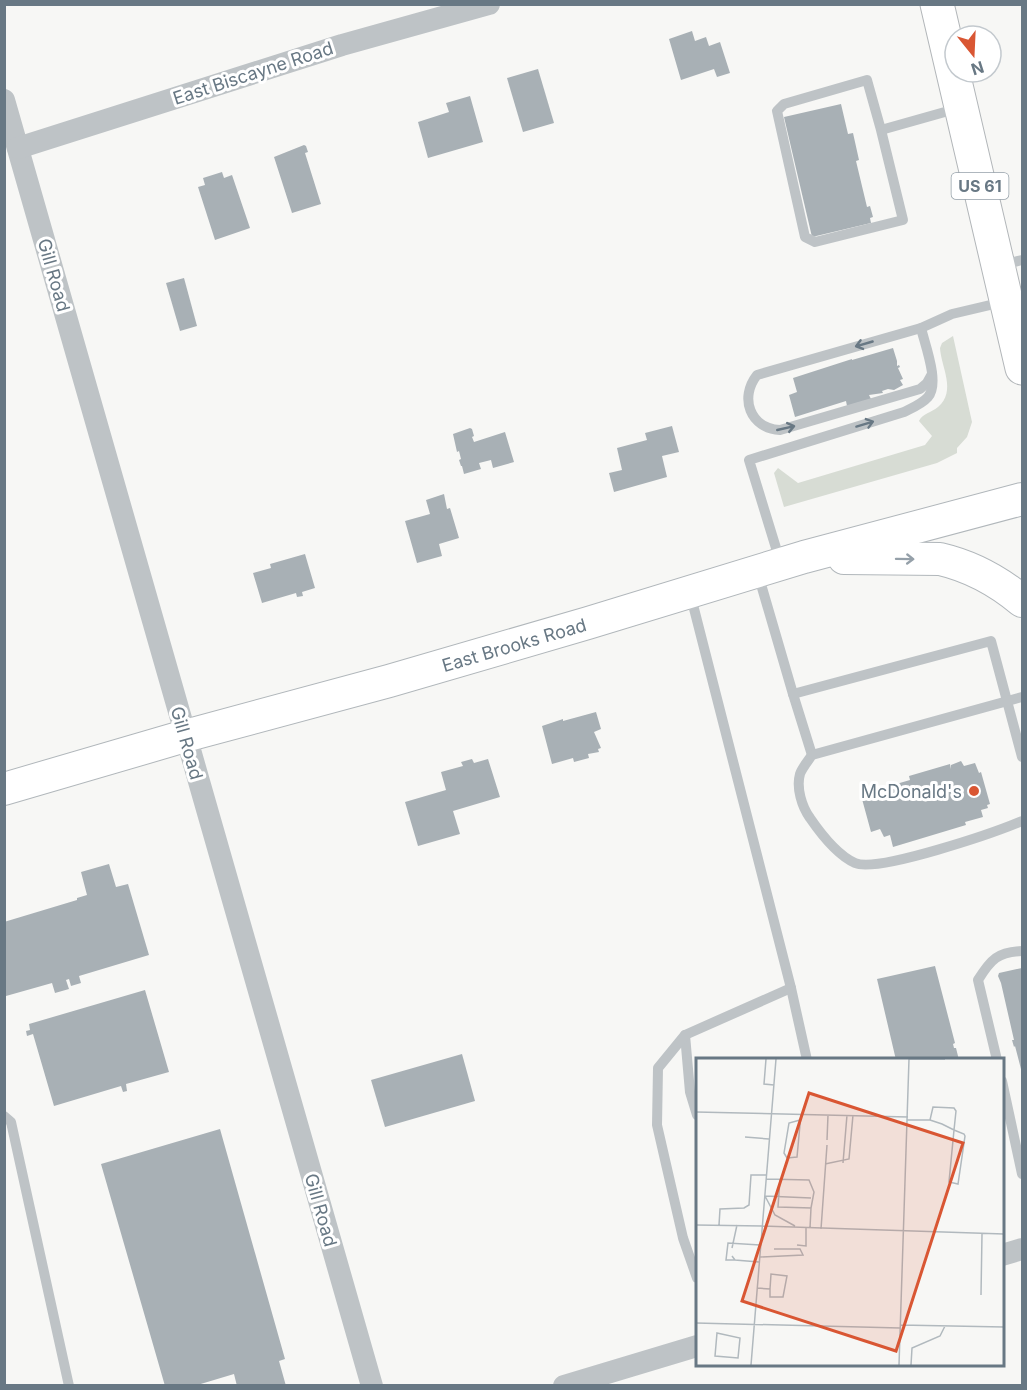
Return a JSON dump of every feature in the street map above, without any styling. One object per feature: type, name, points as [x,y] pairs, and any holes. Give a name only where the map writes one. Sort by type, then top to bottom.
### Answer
[{"type":"highway","name":"US 61","points":[[937,4],[962,107],[1010,263],[1006,302],[1023,368]]},
{"type":"main road","name":"East Brooks Road","points":[[4,789],[185,736],[389,681],[781,565],[1023,499]]},
{"type":"main road","points":[[781,565],[940,559],[996,581],[1023,601]]},
{"type":"street","name":"East Biscayne Road","points":[[15,163],[342,45],[489,4]]},
{"type":"street","name":"Gill Road","points":[[4,100],[15,163],[185,736],[372,1386]]},
{"type":"street","points":[[1003,1255],[1023,1249]]},
{"type":"street","points":[[564,1386],[696,1346]]},
{"type":"lane","points":[[867,80],[881,130],[903,220],[815,242],[804,237],[777,111],[784,104],[867,80]]},
{"type":"lane","points":[[881,130],[962,107]]},
{"type":"lane","points":[[932,374],[920,389],[780,430],[768,430],[758,423],[752,413],[748,397],[750,383],[757,375],[921,328],[952,314],[1006,302]]},
{"type":"lane","points":[[812,755],[793,693],[781,565],[748,460],[904,412],[920,403],[929,396],[933,388],[921,328]]},
{"type":"lane","points":[[690,593],[791,988],[807,1058]]},
{"type":"lane","points":[[793,693],[991,641],[1023,757]]},
{"type":"lane","points":[[1023,697],[812,755],[800,773],[799,786],[808,816],[840,853],[856,863],[873,865],[931,851],[995,833],[1023,821]]},
{"type":"lane","points":[[997,1058],[978,980],[988,963],[1005,952],[1023,951]]},
{"type":"lane","points":[[696,1275],[683,1238],[657,1125],[658,1068],[685,1035],[791,988]]},
{"type":"lane","points":[[685,1035],[690,1092],[696,1112]]},
{"type":"lane","points":[[1003,1085],[1023,1174]]},
{"type":"lane","points":[[4,1116],[11,1122],[69,1386]]},
{"type":"shaded area","points":[[953,336],[972,422],[967,437],[957,448],[957,453],[937,463],[784,507],[774,473],[778,468],[798,483],[925,445],[932,436],[919,421],[944,401],[947,379],[940,348],[942,343]]},
{"type":"building","points":[[692,31],[695,41],[706,37],[709,46],[720,42],[730,73],[717,77],[714,69],[681,80],[669,39]]},
{"type":"building","points":[[538,69],[554,123],[523,132],[507,78]]},
{"type":"building","points":[[470,96],[483,142],[428,158],[418,122],[449,112],[446,103]]},
{"type":"building","points":[[841,104],[848,134],[853,133],[859,160],[856,161],[867,207],[870,206],[873,217],[870,218],[871,223],[812,237],[784,117]]},
{"type":"building","points":[[304,145],[308,152],[305,153],[321,204],[292,213],[274,157]]},
{"type":"building","points":[[222,172],[224,178],[232,175],[250,228],[215,240],[198,187],[205,185],[203,178]]},
{"type":"building","points":[[184,278],[197,326],[180,331],[166,283]]},
{"type":"building","points":[[893,348],[897,366],[900,367],[898,368],[903,379],[900,380],[903,385],[894,390],[888,389],[882,391],[883,393],[869,395],[871,399],[847,406],[846,401],[795,417],[789,395],[797,392],[793,378]]},
{"type":"building","points":[[672,426],[679,452],[662,456],[667,477],[614,492],[609,473],[622,470],[617,448],[647,440],[645,433]]},
{"type":"building","points":[[470,428],[474,442],[505,432],[514,462],[493,468],[491,460],[479,463],[481,469],[464,474],[453,434]]},
{"type":"building","points":[[444,494],[447,509],[450,508],[459,538],[439,544],[442,556],[417,563],[405,521],[430,514],[426,500]]},
{"type":"building","points":[[305,554],[315,588],[302,592],[303,596],[297,597],[296,593],[262,603],[253,573],[271,568],[270,564]]},
{"type":"building","points":[[596,712],[601,729],[594,732],[601,748],[598,749],[599,752],[588,754],[589,758],[574,762],[573,758],[552,764],[542,726]]},
{"type":"building","points":[[472,759],[474,763],[488,759],[500,797],[453,811],[460,834],[418,846],[405,802],[446,790],[441,772],[463,766],[461,762]]},
{"type":"building","points":[[961,761],[964,766],[975,763],[979,773],[981,772],[990,804],[987,805],[988,808],[981,810],[983,817],[965,822],[966,825],[893,847],[890,835],[884,837],[880,829],[871,832],[862,799],[874,795],[872,791],[910,780],[909,776],[950,764],[951,769],[951,765]]},
{"type":"building","points":[[109,864],[116,887],[128,884],[149,955],[79,976],[81,983],[71,986],[69,979],[66,980],[69,989],[55,993],[52,983],[6,996],[4,922],[87,895],[81,872]]},
{"type":"building","points":[[935,966],[955,1043],[954,1048],[956,1048],[958,1058],[896,1058],[877,979]]},
{"type":"building","points":[[1022,968],[1022,1073],[998,976],[999,973]]},
{"type":"building","points":[[145,990],[169,1072],[126,1084],[127,1091],[123,1092],[121,1086],[54,1106],[33,1034],[27,1036],[26,1031],[30,1030],[29,1024]]},
{"type":"building","points":[[462,1054],[475,1101],[385,1127],[371,1080]]},
{"type":"building","points":[[220,1129],[285,1359],[279,1361],[286,1386],[237,1386],[234,1374],[194,1386],[165,1386],[101,1164]]},
{"type":"place","name":"McDonald's","points":[[974,791]]}]
